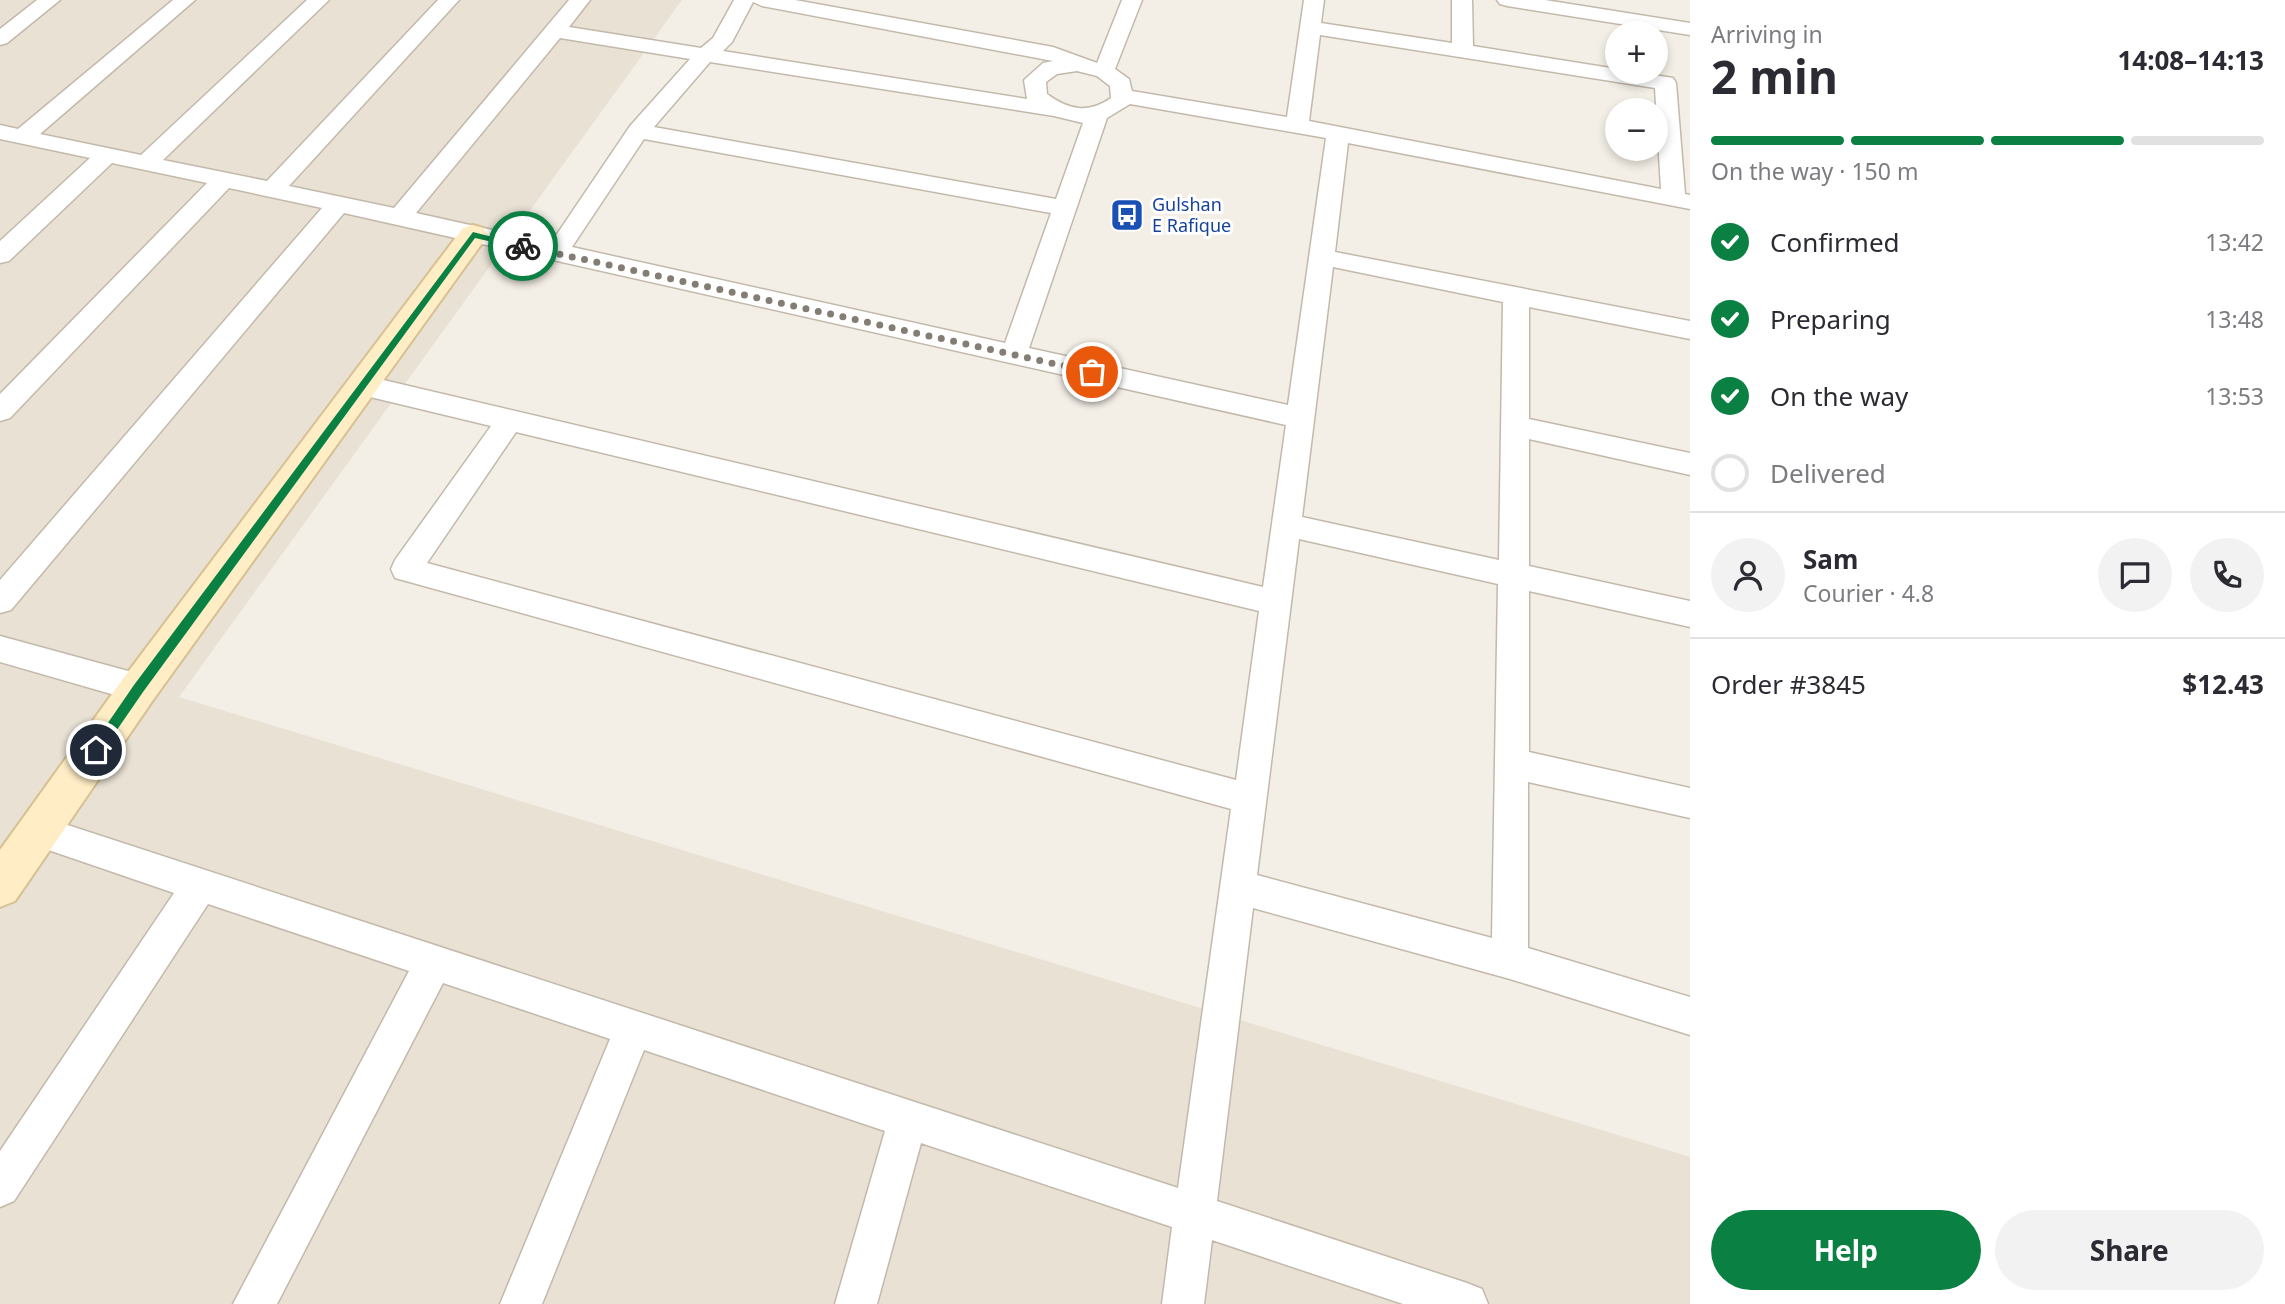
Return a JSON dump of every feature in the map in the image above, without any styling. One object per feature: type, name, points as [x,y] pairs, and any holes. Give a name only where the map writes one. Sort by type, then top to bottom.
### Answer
[{"type":"street","points":[[0,38],[50,0]]},
{"type":"street","points":[[11,134],[185,0]]},
{"type":"street","points":[[146,163],[319,0]]},
{"type":"street","points":[[272,190],[449,0]]},
{"type":"street","points":[[400,216],[580,0]]},
{"type":"street","points":[[556,253],[638,131],[706,55],[722,42],[744,0]]},
{"type":"street","points":[[555,31],[1053,110],[1080,117],[1107,113],[1122,100],[1121,84],[1104,71],[1077,65],[1053,53],[762,0]]},
{"type":"street","points":[[1104,71],[1132,0]]},
{"type":"street","points":[[1297,126],[1314,0]]},
{"type":"street","points":[[1462,0],[1462,51]]},
{"type":"street","points":[[1507,0],[1690,29]]},
{"type":"street","points":[[1122,96],[1297,126],[1682,200],[1665,83],[1310,27]]},
{"type":"street","points":[[1053,110],[1036,96],[1035,80],[1051,68],[1077,65]]},
{"type":"street","points":[[1014,355],[1097,114]]},
{"type":"street","points":[[638,131],[1065,208]]},
{"type":"street","points":[[11,134],[400,216],[473,235],[1300,418]]},
{"type":"street","points":[[1183,1304],[1338,134]]},
{"type":"street","points":[[0,255],[107,155]]},
{"type":"street","points":[[0,411],[223,180]]},
{"type":"street","points":[[0,601],[338,204]]},
{"type":"street","points":[[0,886],[139,688],[473,235]]},
{"type":"street","points":[[1321,257],[1690,330]]},
{"type":"street","points":[[1510,961],[1516,296]]},
{"type":"street","points":[[362,385],[1276,603]]},
{"type":"street","points":[[510,420],[406,569],[1250,799]]},
{"type":"street","points":[[1515,426],[1690,464]]},
{"type":"street","points":[[1286,525],[1690,614]]},
{"type":"street","points":[[0,649],[139,688]]},
{"type":"street","points":[[1512,762],[1690,803]]},
{"type":"street","points":[[40,832],[1467,1304]]},
{"type":"street","points":[[0,1187],[200,885]]},
{"type":"street","points":[[1238,887],[1510,961],[1690,1016]]},
{"type":"street","points":[[254,1304],[433,962]]},
{"type":"street","points":[[521,1304],[634,1028]]},
{"type":"street","points":[[856,1304],[908,1119]]},
{"type":"shaded area","points":[[0,0],[682,0],[179,697],[1690,1157],[1690,1304],[0,1304]]},
{"type":"way so far","points":[[523,246],[1092,372]]},
{"type":"place","name":"Gulshan E Rafique","points":[[1127,215]]},
{"type":"route","points":[[96,750],[473,235],[523,246]]}]
